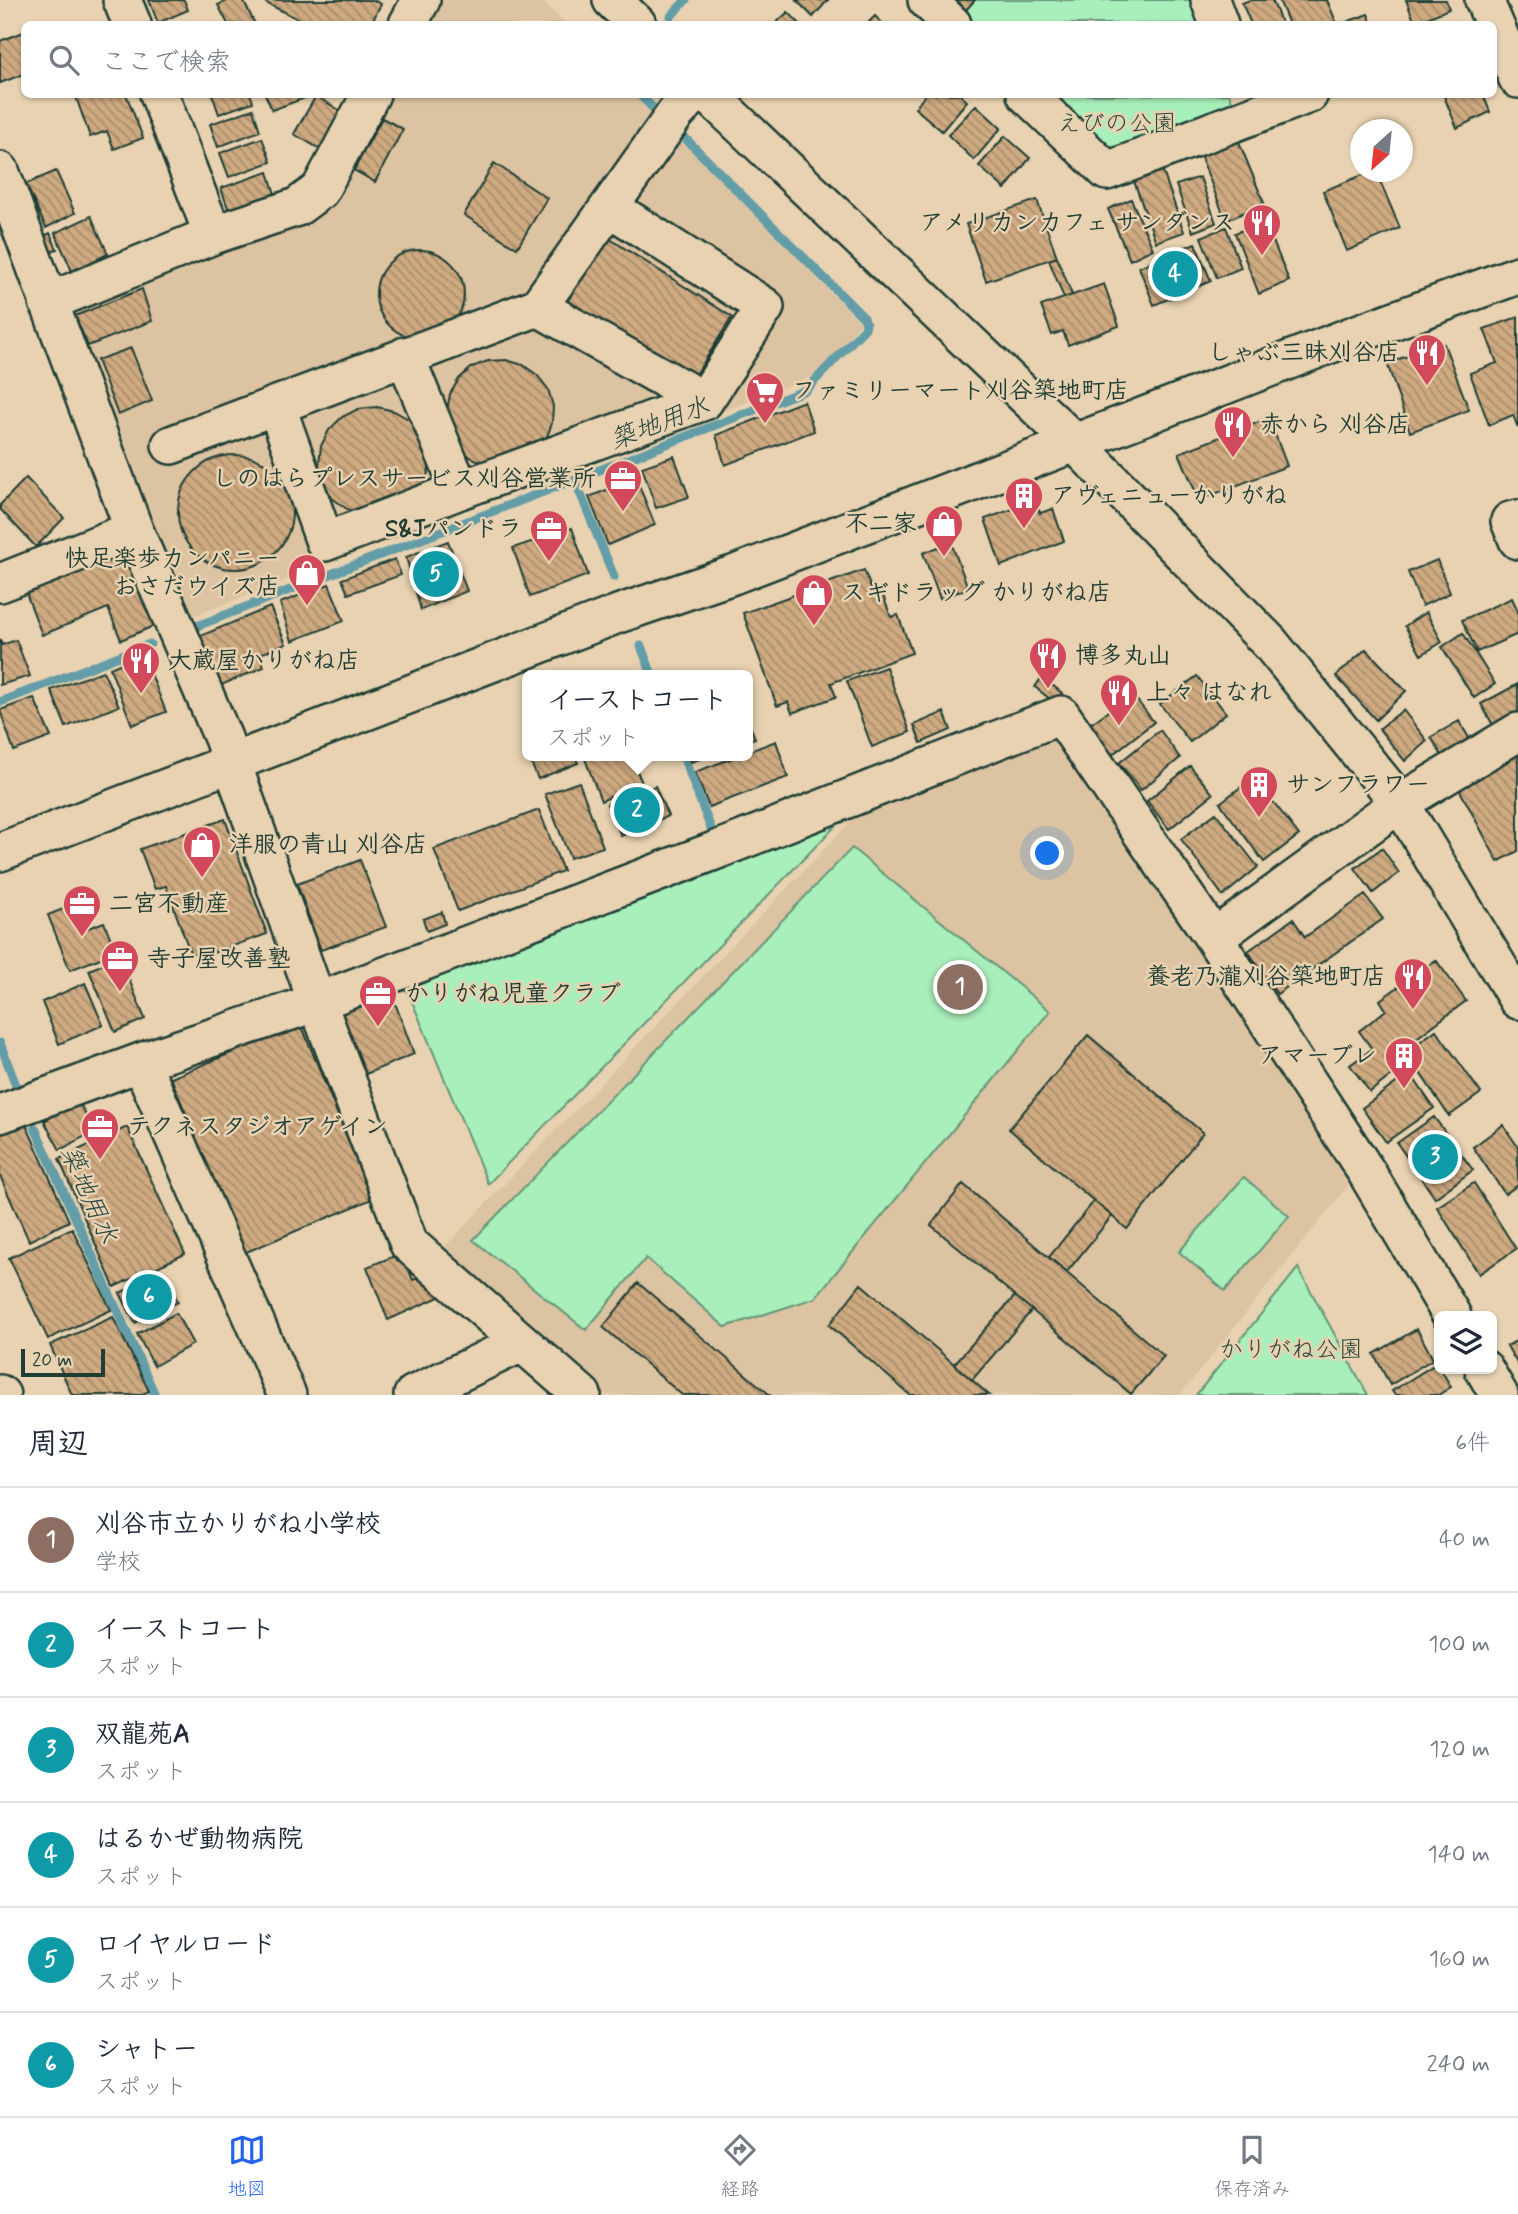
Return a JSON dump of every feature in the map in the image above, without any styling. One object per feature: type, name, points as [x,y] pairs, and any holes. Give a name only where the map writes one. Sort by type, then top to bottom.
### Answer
[{"type":"street","points":[[122,0],[131,21]]},
{"type":"street","points":[[410,21],[421,0]]},
{"type":"street","points":[[612,0],[634,21]]},
{"type":"street","points":[[927,0],[949,21]]},
{"type":"street","points":[[1210,0],[1218,21]]},
{"type":"street","points":[[1498,19],[1518,79]]},
{"type":"street","points":[[161,98],[213,235]]},
{"type":"street","points":[[48,302],[213,235],[297,207],[320,190],[368,98]]},
{"type":"street","points":[[172,445],[538,307],[676,113],[690,98]]},
{"type":"street","points":[[712,98],[1076,444],[1270,643],[1400,803],[1518,1000]]},
{"type":"street","points":[[1030,98],[1107,171],[1248,105],[1287,98]]},
{"type":"street","points":[[0,171],[134,530],[223,738],[317,1002],[409,1244],[583,1395]]},
{"type":"street","points":[[276,405],[325,542],[704,401],[765,307],[609,207]]},
{"type":"street","points":[[0,852],[618,614],[733,575],[1342,339],[1518,275]]},
{"type":"street","points":[[538,307],[704,401]]},
{"type":"street","points":[[405,356],[460,490]]},
{"type":"street","points":[[1518,519],[1510,521],[1518,540]]},
{"type":"street","points":[[0,583],[134,530]]},
{"type":"street","points":[[0,1114],[317,1002],[709,853],[1060,715],[1214,938],[1367,1172],[1449,1311]]},
{"type":"street","points":[[1214,938],[1400,803],[1518,732]]},
{"type":"street","points":[[141,1062],[287,1395]]},
{"type":"street","points":[[413,1395],[521,1343]]},
{"type":"street","points":[[1487,1374],[1499,1395]]},
{"type":"shaded area","points":[[427,0],[541,0],[563,21],[416,21]]},
{"type":"shaded area","points":[[381,98],[639,98],[861,323],[819,374],[188,618],[65,311],[325,213]]},
{"type":"shaded area","points":[[1057,730],[1354,1178],[1180,1395],[601,1395],[438,1254],[875,796]]},
{"type":"green space","points":[[946,0],[1192,0],[1201,21],[968,21]]},
{"type":"green space","name":"えびの公園","points":[[1048,98],[1231,98],[1232,101],[1226,112],[1116,154]]},
{"type":"green space","points":[[846,815],[488,1184],[404,982]]},
{"type":"green space","points":[[852,848],[1050,1011],[815,1298],[725,1327],[646,1258],[586,1330],[473,1240]]},
{"type":"green space","points":[[1244,1177],[1289,1216],[1225,1291],[1179,1252]]},
{"type":"green space","name":"かりがね公園","points":[[1298,1268],[1368,1395],[1196,1395]]},
{"type":"building","points":[[149,0],[184,0],[188,10],[157,21]]},
{"type":"building","points":[[229,0],[243,0],[254,21],[226,21],[218,5]]},
{"type":"building","points":[[267,0],[373,0],[381,4],[372,21],[302,21],[266,3]]},
{"type":"building","points":[[796,0],[828,0],[813,17]]},
{"type":"building","points":[[975,0],[966,10],[957,2]]},
{"type":"building","points":[[1250,0],[1272,0],[1281,21],[1250,21],[1242,3]]},
{"type":"building","points":[[1279,0],[1327,0],[1336,21],[1288,21]]},
{"type":"building","points":[[1406,0],[1446,0],[1449,9],[1414,21]]},
{"type":"building","points":[[788,12],[797,21],[778,21]]},
{"type":"building","points":[[1368,14],[1371,21],[1349,21]]},
{"type":"building","points":[[21,33],[21,75],[0,83],[0,41]]},
{"type":"building","points":[[76,98],[128,98],[143,138],[114,149],[107,131],[90,137]]},
{"type":"building","points":[[213,98],[252,98],[253,102],[219,114]]},
{"type":"building","points":[[267,98],[305,98],[272,110]]},
{"type":"building","points":[[315,98],[341,111],[320,149],[294,134]]},
{"type":"building","points":[[923,98],[964,98],[967,101],[942,131],[915,108]]},
{"type":"building","points":[[1445,98],[1485,98],[1490,112],[1457,128]]},
{"type":"building","points":[[976,105],[1001,128],[974,160],[948,135]]},
{"type":"building","points":[[253,109],[260,131],[218,147],[210,124]]},
{"type":"building","points":[[382,118],[403,129],[375,182],[354,170]]},
{"type":"building","points":[[1005,136],[1030,158],[1005,189],[979,166]]},
{"type":"building","points":[[1237,137],[1264,203],[1226,221],[1199,152]]},
{"type":"building","points":[[262,138],[271,162],[229,177],[220,153]]},
{"type":"building","points":[[494,163],[547,198],[517,248],[464,215]]},
{"type":"building","points":[[1160,163],[1184,232],[1156,242],[1131,173]]},
{"type":"building","points":[[56,171],[75,213],[46,228],[26,184]]},
{"type":"building","points":[[268,172],[276,197],[230,214],[221,188]]},
{"type":"building","points":[[1200,177],[1216,223],[1193,232],[1176,185]]},
{"type":"building","points":[[1350,180],[1380,182],[1400,228],[1347,251],[1323,191]]},
{"type":"building","points":[[1131,199],[1153,249],[1130,260],[1108,209]]},
{"type":"building","points":[[1037,200],[1057,257],[986,281],[966,224]]},
{"type":"building","points":[[91,216],[108,254],[72,271],[55,233]]},
{"type":"building","name":"アメリカンカフェ サンダンス","points":[[1265,221],[1289,281],[1259,294],[1235,233]]},
{"type":"building","points":[[1226,227],[1241,268],[1217,278],[1201,237]]},
{"type":"building","points":[[50,233],[57,249],[44,255],[37,239]]},
{"type":"building","points":[[607,237],[732,317],[692,381],[567,302]]},
{"type":"building","points":[[1195,243],[1211,281],[1154,305],[1139,267]]},
{"type":"building","points":[[420,250],[437,254],[451,263],[460,277],[464,294],[460,311],[451,325],[437,334],[420,338],[403,334],[389,325],[380,311],[376,294],[380,277],[389,263],[403,254]]},
{"type":"building","points":[[1057,257],[1072,295],[1064,298],[1049,260]]},
{"type":"building","points":[[1104,284],[1119,326],[1068,345],[1063,331],[1052,335],[1041,306]]},
{"type":"building","points":[[142,289],[152,321],[88,346],[75,316]]},
{"type":"building","points":[[1518,317],[1518,428],[1513,415],[1489,425],[1470,373],[1497,363],[1484,329]]},
{"type":"building","name":"しゃぶ三昧刈谷店","points":[[1444,344],[1469,410],[1410,432],[1387,363]]},
{"type":"building","points":[[131,348],[152,401],[118,415],[97,360]]},
{"type":"building","points":[[506,360],[523,365],[537,375],[548,389],[553,406],[552,423],[546,439],[486,464],[470,457],[458,445],[447,411],[450,394],[459,379],[472,367],[488,361]]},
{"type":"building","points":[[804,401],[814,431],[725,465],[716,435]]},
{"type":"building","points":[[377,407],[394,411],[410,420],[422,434],[428,451],[429,469],[424,486],[363,516],[332,498],[323,482],[319,465],[321,446],[329,430],[342,417],[358,409]]},
{"type":"building","name":"赤から 刈谷店","points":[[1269,418],[1287,466],[1199,500],[1179,453]]},
{"type":"building","points":[[235,455],[257,459],[267,464],[283,480],[288,490],[292,512],[288,534],[283,544],[267,560],[257,565],[235,569],[213,565],[203,560],[187,544],[182,534],[178,512],[182,490],[187,480],[203,464],[213,459]]},
{"type":"building","points":[[674,456],[689,497],[656,508],[642,467]]},
{"type":"building","points":[[26,478],[64,518],[36,547],[0,509],[0,505]]},
{"type":"building","points":[[636,478],[655,525],[608,545],[589,497]]},
{"type":"building","name":"アヴェニューかりがね","points":[[1035,501],[1040,513],[1053,509],[1064,541],[1001,566],[985,519]]},
{"type":"building","points":[[572,528],[588,575],[530,597],[513,548]]},
{"type":"building","points":[[448,541],[467,591],[421,610],[406,557]]},
{"type":"building","points":[[951,542],[968,588],[940,599],[923,553]]},
{"type":"building","points":[[126,554],[154,626],[121,640],[108,608],[42,635],[26,593]]},
{"type":"building","points":[[395,559],[401,575],[348,594],[342,579]]},
{"type":"building","points":[[1437,560],[1450,593],[1422,606],[1408,572]]},
{"type":"building","points":[[864,570],[874,596],[882,593],[891,617],[898,615],[912,653],[831,683],[836,697],[792,713],[788,702],[777,706],[743,613]]},
{"type":"building","points":[[329,584],[344,621],[292,641],[280,603]]},
{"type":"building","points":[[1512,598],[1518,611],[1518,634],[1477,652],[1462,620]]},
{"type":"building","points":[[270,607],[286,644],[260,654],[264,667],[212,689],[193,639]]},
{"type":"building","points":[[1426,612],[1442,642],[1421,655],[1405,626]]},
{"type":"building","points":[[1463,633],[1495,684],[1474,698],[1442,647]]},
{"type":"building","points":[[0,640],[2,645],[16,640],[30,676],[0,685]]},
{"type":"building","points":[[1366,649],[1406,691],[1376,720],[1336,676]]},
{"type":"building","points":[[143,654],[166,712],[132,725],[110,668]]},
{"type":"building","points":[[886,667],[910,732],[872,747],[847,681]]},
{"type":"building","points":[[103,671],[119,706],[66,727],[51,690]]},
{"type":"building","points":[[1197,676],[1226,713],[1190,742],[1160,704]]},
{"type":"building","name":"博多丸山","points":[[1042,677],[1062,693],[1055,703],[1035,687]]},
{"type":"building","points":[[1518,684],[1518,719],[1497,732],[1481,704]]},
{"type":"building","points":[[1132,694],[1154,722],[1105,760],[1082,730]]},
{"type":"building","points":[[34,698],[51,737],[14,751],[0,710]]},
{"type":"building","points":[[1403,710],[1427,741],[1405,761],[1379,729]]},
{"type":"building","points":[[944,712],[951,730],[921,743],[914,725]]},
{"type":"building","points":[[1459,721],[1472,743],[1444,759],[1431,737]]},
{"type":"building","points":[[1160,730],[1180,758],[1141,790],[1119,763]]},
{"type":"building","points":[[776,741],[788,777],[709,807],[695,772],[725,761],[753,761],[753,750]]},
{"type":"building","points":[[1518,752],[1518,851],[1498,862],[1457,785]]},
{"type":"building","points":[[530,761],[577,761],[578,763],[538,779]]},
{"type":"building","points":[[586,761],[633,761],[642,783],[601,801]]},
{"type":"building","points":[[1190,766],[1213,794],[1169,829],[1147,801]]},
{"type":"building","name":"サンフラワー","points":[[1254,777],[1299,835],[1264,862],[1220,803]]},
{"type":"building","points":[[579,782],[603,847],[570,858],[545,794]]},
{"type":"building","points":[[655,786],[668,816],[621,836],[607,804]]},
{"type":"building","points":[[539,810],[563,871],[458,911],[434,849]]},
{"type":"building","points":[[1216,813],[1258,867],[1223,896],[1181,839]]},
{"type":"building","points":[[225,819],[267,934],[213,953],[211,947],[191,955],[166,886],[155,889],[140,849]]},
{"type":"building","points":[[1382,848],[1399,873],[1373,893],[1355,868]]},
{"type":"building","points":[[360,860],[386,927],[321,950],[297,884]]},
{"type":"building","points":[[1365,895],[1383,919],[1277,994],[1248,951],[1293,919],[1305,937]]},
{"type":"building","points":[[73,905],[83,930],[104,922],[116,952],[70,970],[48,915]]},
{"type":"building","points":[[442,912],[445,924],[427,931],[423,919]]},
{"type":"building","points":[[120,957],[145,1019],[115,1032],[89,970]]},
{"type":"building","points":[[1436,960],[1466,1001],[1398,1052],[1407,1063],[1370,1092],[1350,1065],[1372,1049],[1359,1031],[1386,1010],[1380,1000]]},
{"type":"building","points":[[85,983],[103,1025],[59,1044],[42,1002]]},
{"type":"building","points":[[388,984],[414,1054],[366,1074],[338,1004]]},
{"type":"building","points":[[301,1024],[372,1199],[244,1253],[171,1078]]},
{"type":"building","points":[[1436,1030],[1481,1093],[1449,1116],[1406,1052]]},
{"type":"building","points":[[1088,1035],[1203,1133],[1127,1229],[1009,1129]]},
{"type":"building","name":"アマーブレ","points":[[1410,1073],[1434,1108],[1386,1142],[1362,1108]]},
{"type":"building","points":[[79,1102],[94,1131],[60,1150],[44,1121]]},
{"type":"building","points":[[1434,1117],[1473,1170],[1435,1198],[1397,1143]]},
{"type":"building","points":[[24,1120],[69,1221],[29,1241],[0,1176],[0,1131]]},
{"type":"building","points":[[1503,1125],[1518,1147],[1518,1185],[1505,1194],[1473,1147]]},
{"type":"building","points":[[127,1127],[185,1254],[114,1287],[59,1159]]},
{"type":"building","points":[[1474,1183],[1516,1249],[1479,1274],[1437,1207]]},
{"type":"building","points":[[963,1184],[1164,1356],[1131,1394],[931,1225]]},
{"type":"building","points":[[1094,1201],[1112,1216],[1067,1272],[1049,1257]]},
{"type":"building","points":[[72,1228],[111,1310],[48,1339],[9,1258]]},
{"type":"building","points":[[402,1253],[413,1280],[430,1273],[439,1297],[388,1320],[367,1267]]},
{"type":"building","points":[[163,1272],[178,1302],[135,1323],[120,1293]]},
{"type":"building","points":[[638,1283],[770,1395],[682,1395],[603,1327]]},
{"type":"building","points":[[861,1284],[989,1395],[910,1395],[829,1325]]},
{"type":"building","points":[[1015,1296],[1032,1310],[972,1380],[954,1364]]},
{"type":"building","points":[[176,1313],[193,1344],[154,1366],[137,1334]]},
{"type":"building","points":[[113,1317],[149,1391],[141,1395],[72,1395],[50,1345]]},
{"type":"building","points":[[1417,1329],[1433,1359],[1390,1385],[1374,1354]]},
{"type":"building","points":[[1518,1340],[1518,1365],[1507,1346]]},
{"type":"building","points":[[1434,1365],[1434,1374],[1443,1374],[1451,1387],[1438,1395],[1395,1395],[1392,1391]]},
{"type":"waterway","name":"築地用水","points":[[671,16],[686,0]]},
{"type":"waterway","name":"築地用水","points":[[643,98],[660,115]]},
{"type":"waterway","name":"築地用水","points":[[197,626],[806,390],[865,328],[864,318],[680,133]]},
{"type":"waterway","points":[[575,480],[614,577]]},
{"type":"waterway","name":"築地用水","points":[[0,702],[150,644]]},
{"type":"waterway","points":[[641,646],[650,670]]},
{"type":"waterway","points":[[685,761],[713,834]]},
{"type":"waterway","name":"築地用水","points":[[0,1043],[20,1096]]},
{"type":"waterway","name":"築地用水","points":[[35,1128],[155,1395]]},
{"type":"place","name":"アメリカンカフェ サンダンス","points":[[1262,257]]},
{"type":"place","name":"はるかぜ動物病院","points":[[1175,274]]},
{"type":"place","name":"しゃぶ三昧刈谷店","points":[[1427,387]]},
{"type":"place","name":"ファミリーマート刈谷築地町店","points":[[765,425]]},
{"type":"place","name":"赤から 刈谷店","points":[[1233,459]]},
{"type":"place","name":"しのはらプレスサービス刈谷営業所","points":[[623,513]]},
{"type":"place","name":"アヴェニューかりがね","points":[[1024,530]]},
{"type":"place","name":"不二家","points":[[944,558]]},
{"type":"place","name":"S&Jパンドラ","points":[[549,563]]},
{"type":"place","name":"ロイヤルロード","points":[[436,574]]},
{"type":"place","name":"快足楽歩カンパニー おさだウイズ店","points":[[307,607]]},
{"type":"place","name":"スギドラッグ かりがね店","points":[[814,627]]},
{"type":"place","name":"博多丸山","points":[[1048,690]]},
{"type":"place","name":"大蔵屋かりがね店","points":[[141,695]]},
{"type":"place","name":"上々 はなれ","points":[[1119,727]]},
{"type":"place","name":"イーストコート","points":[[637,810]]},
{"type":"place","name":"サンフラワー","points":[[1259,819]]},
{"type":"place","name":"洋服の青山 刈谷店","points":[[202,879]]},
{"type":"place","name":"二宮不動産","points":[[82,938]]},
{"type":"place","name":"刈谷市立かりがね小学校","points":[[960,987]]},
{"type":"place","name":"寺子屋改善塾","points":[[120,993]]},
{"type":"place","name":"養老乃瀧刈谷築地町店","points":[[1413,1011]]},
{"type":"place","name":"かりがね児童クラブ","points":[[378,1028]]},
{"type":"place","name":"アマーブレ","points":[[1404,1090]]},
{"type":"place","name":"双龍苑A","points":[[1435,1157]]},
{"type":"place","name":"テクネスタジオアゲイン","points":[[100,1161]]},
{"type":"place","name":"シャトー","points":[[149,1297]]}]
